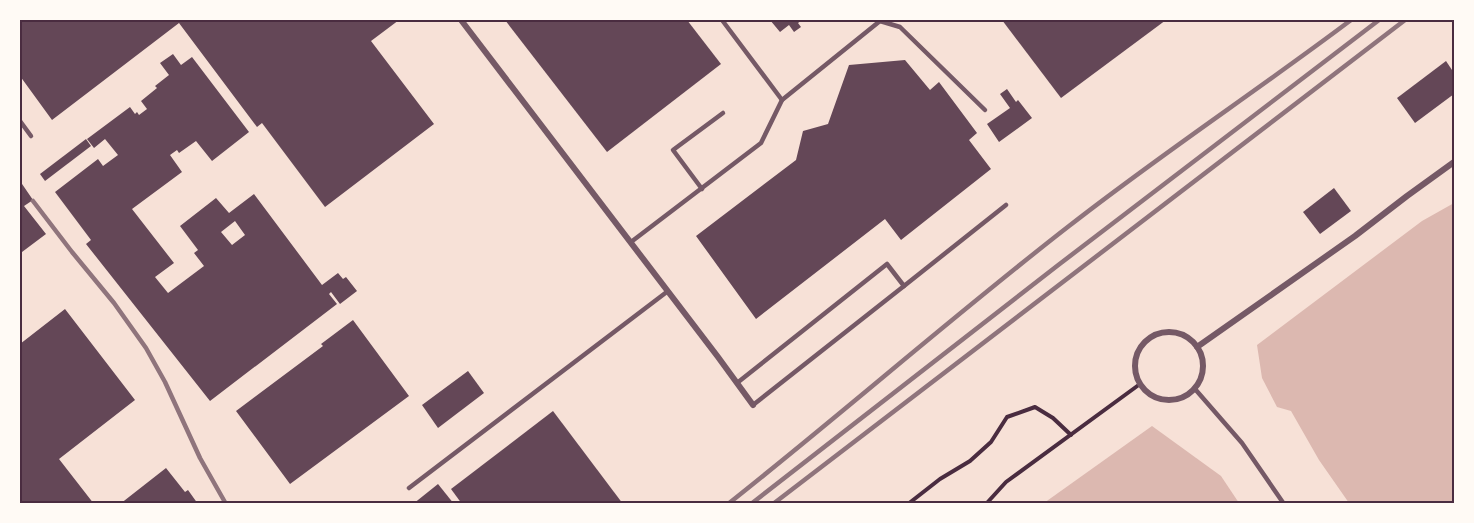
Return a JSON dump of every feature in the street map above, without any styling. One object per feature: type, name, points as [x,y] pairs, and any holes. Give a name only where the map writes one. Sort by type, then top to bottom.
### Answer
[{"type":"street","points":[[462,20],[753,405]]},
{"type":"street","points":[[1197,347],[1355,236],[1455,162]]},
{"type":"street","points":[[1161,333],[1182,334],[1197,347],[1203,364],[1203,373],[1195,389],[1186,396],[1177,400],[1156,398],[1140,384],[1135,364],[1137,353],[1151,337],[1161,333]]},
{"type":"lane","points":[[722,20],[782,100]]},
{"type":"lane","points":[[631,242],[761,143],[782,100],[880,20],[900,27],[985,110]]},
{"type":"lane","points":[[702,189],[673,150],[723,113]]},
{"type":"lane","points":[[20,121],[31,136]]},
{"type":"lane","points":[[753,405],[1006,205]]},
{"type":"lane","points":[[737,383],[887,264],[904,286]]},
{"type":"lane","points":[[409,488],[668,291]]},
{"type":"lane","points":[[1195,389],[1242,443],[1284,504]]},
{"type":"path","points":[[986,504],[1006,482],[1140,384]]},
{"type":"path","points":[[908,504],[940,479],[970,461],[991,442],[1007,417],[1035,407],[1053,418],[1071,435]]},
{"type":"shaded area","points":[[1454,203],[1454,503],[1349,503],[1319,460],[1291,411],[1277,407],[1262,378],[1257,345],[1422,221]]},
{"type":"shaded area","points":[[1152,426],[1221,476],[1239,503],[1044,503]]},
{"type":"building","points":[[20,20],[399,20],[371,41],[434,124],[325,207],[262,123],[257,127],[179,23],[52,120],[20,76]]},
{"type":"building","points":[[505,20],[687,20],[721,64],[607,152]]},
{"type":"building","points":[[770,20],[802,20],[798,23],[801,27],[794,32],[789,25],[780,32]]},
{"type":"building","points":[[1002,20],[1166,20],[1061,98]]},
{"type":"building","points":[[173,54],[181,65],[192,57],[249,132],[212,161],[196,141],[179,153],[177,150],[170,155],[182,172],[132,209],[174,263],[155,277],[168,293],[204,266],[194,253],[198,250],[180,226],[216,198],[229,213],[254,194],[322,285],[338,273],[343,279],[346,277],[357,291],[340,304],[331,292],[329,294],[337,304],[210,401],[86,244],[91,240],[55,192],[98,159],[103,166],[118,155],[105,139],[94,148],[87,139],[130,107],[135,114],[137,112],[139,115],[147,109],[141,101],[169,75],[160,63]],"holes":[[[235,221],[245,235],[232,245],[221,232]]]},
{"type":"building","points":[[905,60],[930,90],[939,82],[977,133],[969,140],[991,169],[901,240],[885,219],[756,319],[696,236],[796,160],[803,131],[828,124],[849,65]]},
{"type":"building","points":[[1446,61],[1454,73],[1454,94],[1415,123],[1397,98]]},
{"type":"building","points":[[1007,89],[1032,118],[999,142],[987,124],[1010,108],[1000,94]]},
{"type":"building","points":[[86,139],[91,146],[45,181],[40,174]]},
{"type":"building","points":[[20,181],[33,200],[24,206],[46,234],[22,252],[20,249]]},
{"type":"building","points":[[1334,188],[1351,211],[1320,234],[1303,212]]},
{"type":"building","points":[[65,309],[135,400],[59,459],[94,504],[20,504],[20,344]]},
{"type":"building","points":[[353,320],[409,396],[290,484],[236,411],[323,346],[321,344]]},
{"type":"building","points":[[468,371],[484,393],[438,428],[422,405]]},
{"type":"building","points":[[553,411],[623,504],[462,504],[451,489]]},
{"type":"building","points":[[166,468],[185,492],[188,490],[198,504],[120,504]]},
{"type":"building","points":[[438,484],[454,504],[413,504]]},
{"type":"railway","points":[[728,504],[1069,226],[1351,20]]},
{"type":"railway","points":[[751,504],[1379,20]]},
{"type":"railway","points":[[773,504],[1405,20]]},
{"type":"railway","points":[[33,201],[114,303],[146,348],[165,382],[200,458],[226,504]]}]
